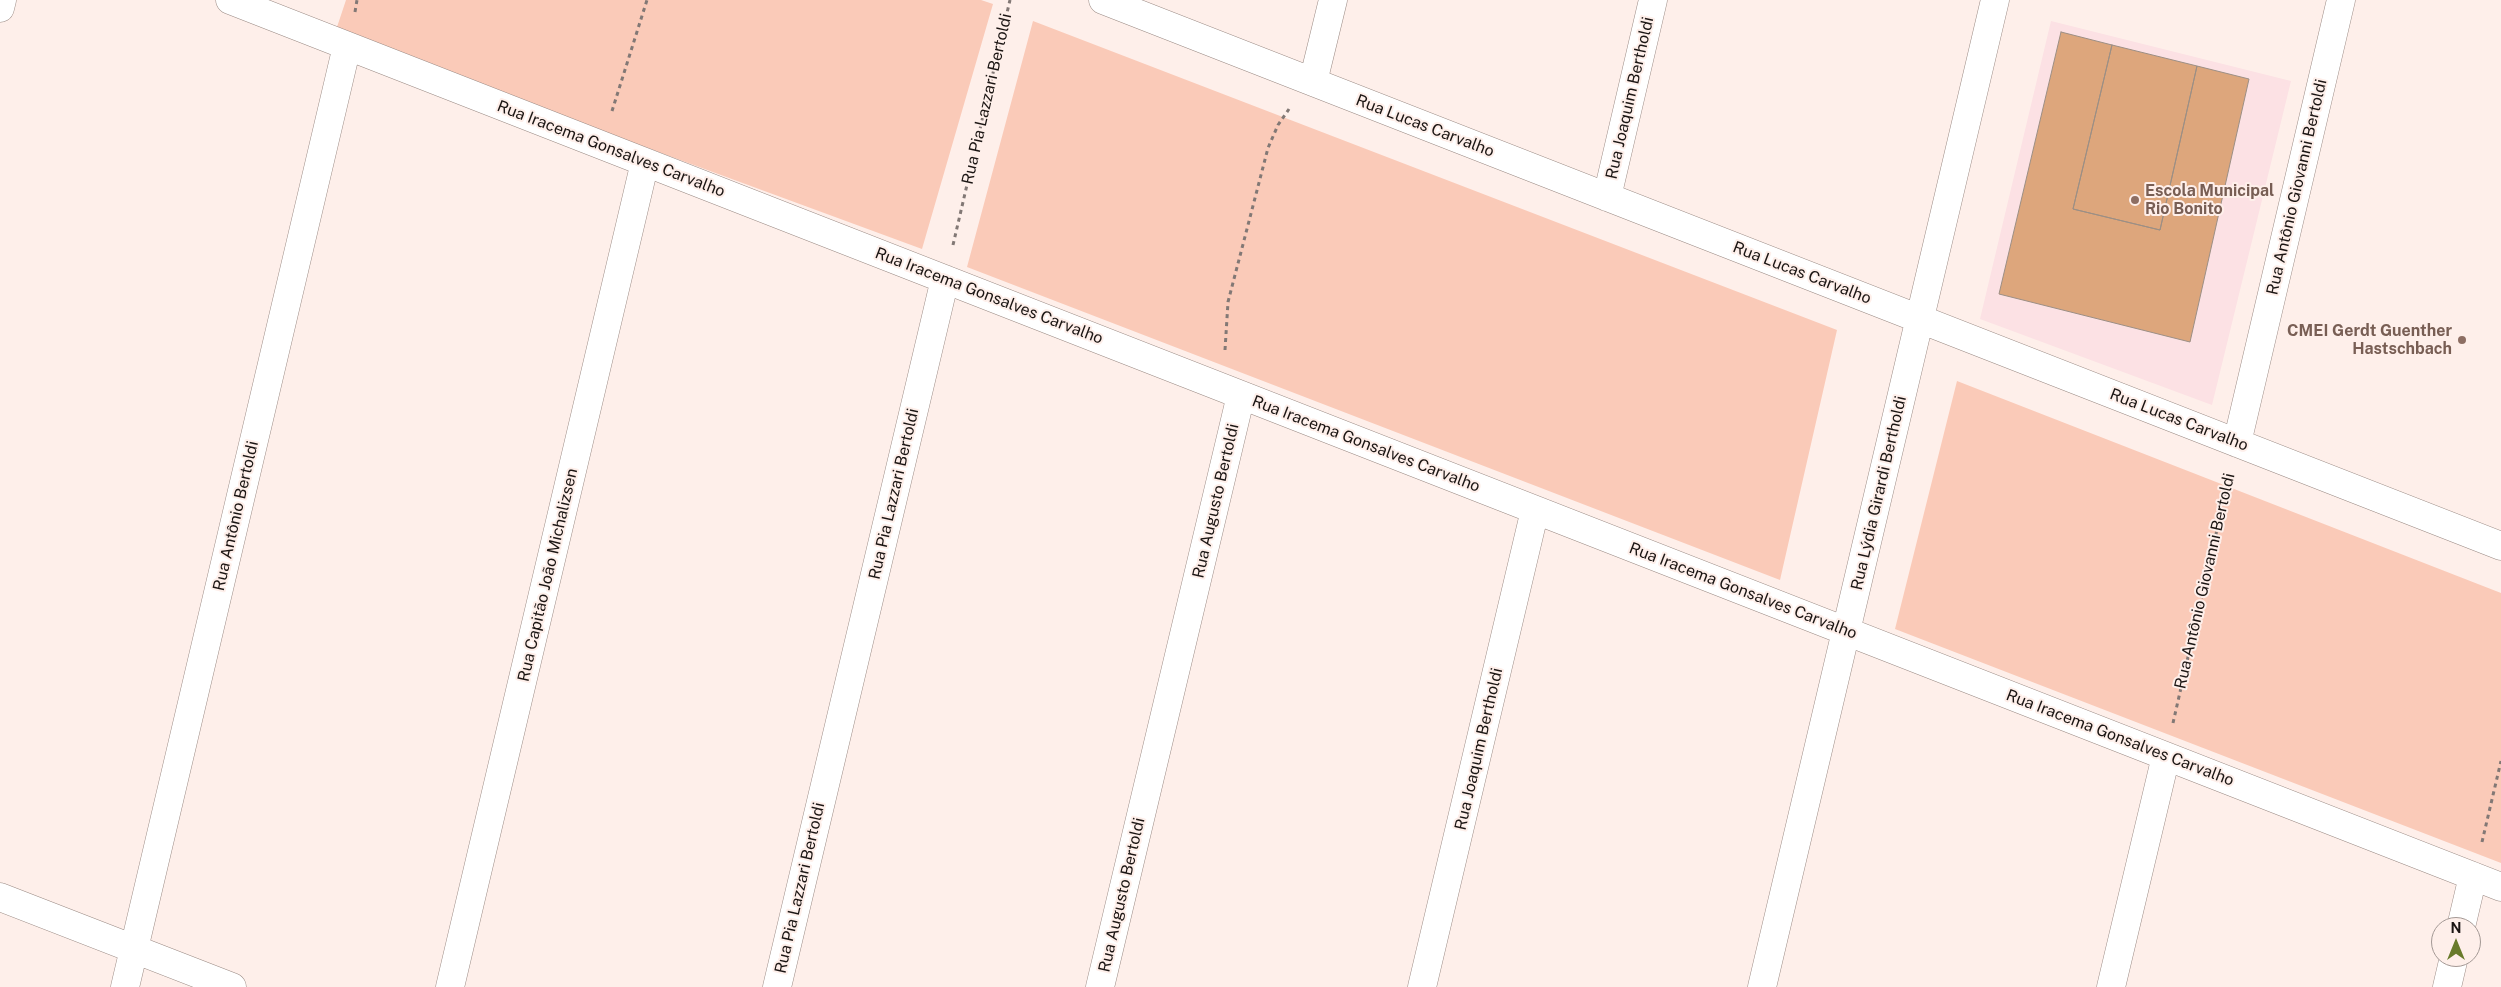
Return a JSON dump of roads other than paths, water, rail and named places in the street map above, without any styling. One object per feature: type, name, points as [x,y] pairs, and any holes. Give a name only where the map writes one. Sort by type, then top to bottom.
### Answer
[{"type":"street","points":[[0,8],[2,0]]},
{"type":"street","name":"Rua Iracema Gonsalves Carvalho","points":[[230,0],[2501,887]]},
{"type":"street","name":"Rua Lucas Carvalho","points":[[1103,0],[2501,546]]},
{"type":"street","points":[[1313,82],[1333,0]]},
{"type":"street","name":"Rua Joaquim Bertholdi","points":[[1607,197],[1653,0]]},
{"type":"street","name":"Rua Lýdia Girardi Bertholdi","points":[[1762,987],[1995,0]]},
{"type":"street","name":"Rua Antônio Giovanni Bertoldi","points":[[2237,443],[2341,0]]},
{"type":"street","name":"Rua Antônio Bertoldi","points":[[125,987],[347,46]]},
{"type":"street","name":"Rua Capitão João Michalizsen","points":[[450,987],[645,162]]},
{"type":"street","name":"Rua Pia Lazzari Bertoldi","points":[[777,987],[945,279]]},
{"type":"street","name":"Rua Augusto Bertoldi","points":[[1100,987],[1241,395]]},
{"type":"street","name":"Rua Joaquim Bertholdi","points":[[1422,987],[1535,510]]},
{"type":"street","points":[[2111,987],[2166,756]]},
{"type":"street","points":[[2463,917],[2473,876]]},
{"type":"street","points":[[0,897],[232,987]]},
{"type":"street","points":[[2447,987],[2452,967]]},
{"type":"place","name":"Escola Municipal Rio Bonito","points":[[2135,200]]},
{"type":"place","name":"CMEI Gerdt Guenther Hastschbach","points":[[2462,340]]}]
